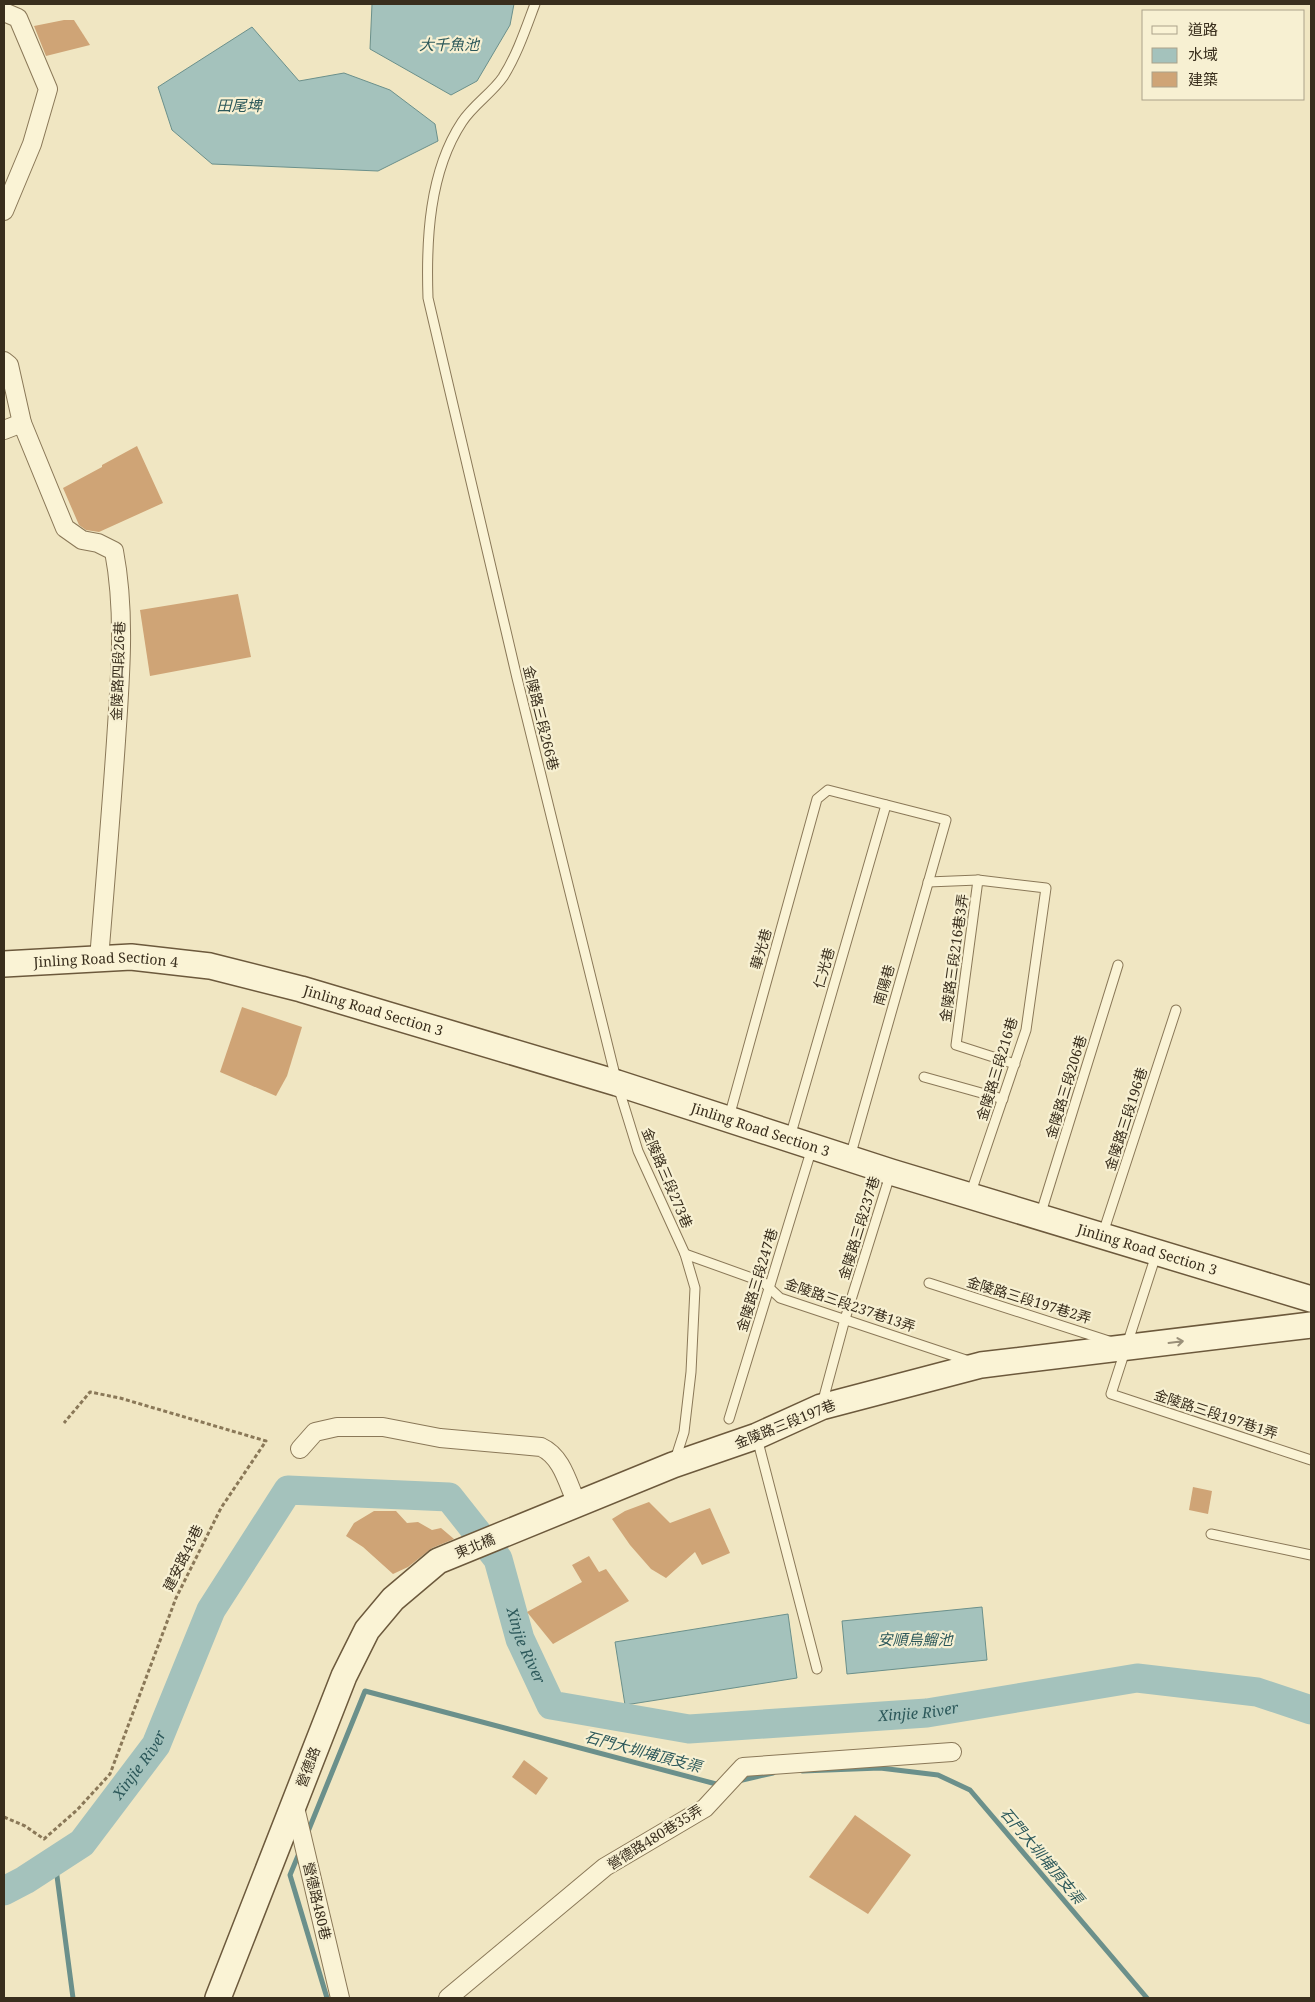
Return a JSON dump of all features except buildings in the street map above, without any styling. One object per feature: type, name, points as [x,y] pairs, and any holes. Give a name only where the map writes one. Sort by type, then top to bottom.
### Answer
[{"type":"street","points":[[4,12],[18,18],[48,89],[32,144],[4,212]]},
{"type":"street","name":"金陵路四段26巷","points":[[4,361],[9,365],[22,423],[65,528],[82,540],[98,543],[114,551],[118,573],[121,619],[119,684],[100,959]]},
{"type":"street","points":[[4,430],[22,423]]},
{"type":"street","name":"Jinling Road Section 4","points":[[4,964],[131,957],[210,966]]},
{"type":"street","name":"Jinling Road Section 3","points":[[210,966],[301,989],[617,1084],[891,1172],[1311,1299]]},
{"type":"street","name":"金陵路三段197巷","points":[[512,1531],[578,1506],[673,1466],[757,1436],[821,1407],[981,1365],[1311,1325]]},
{"type":"street","points":[[300,1450],[315,1432],[337,1427],[383,1427],[440,1438],[541,1447],[550,1451],[557,1458],[578,1506]]},
{"type":"street","name":"東北橋","points":[[438,1561],[512,1531]]},
{"type":"street","name":"營德路","points":[[218,1998],[344,1676],[367,1630],[393,1599],[438,1561]]},
{"type":"street","name":"營德路480巷35弄","points":[[448,1998],[605,1867],[705,1808],[743,1767],[952,1752]]},
{"type":"street","name":"營德路480巷","points":[[294,1803],[340,1998]]},
{"type":"lane","name":"金陵路三段266巷","points":[[534,4],[524,34],[503,77],[462,121],[441,163],[427,250],[428,298],[617,1084]]},
{"type":"lane","name":"華光巷","points":[[728,1120],[817,799],[828,790],[886,805]]},
{"type":"lane","name":"南陽巷","points":[[849,1158],[946,820],[886,805]]},
{"type":"lane","name":"仁光巷","points":[[801,1144],[886,805]]},
{"type":"lane","points":[[928,882],[978,880]]},
{"type":"lane","name":"金陵路三段216巷3弄","points":[[1015,1064],[956,1045],[978,880],[1046,888]]},
{"type":"lane","name":"金陵路三段216巷","points":[[970,1196],[1026,1030],[1046,888]]},
{"type":"lane","name":"金陵路三段206巷","points":[[1040,1217],[1118,965]]},
{"type":"lane","name":"金陵路三段196巷","points":[[1102,1236],[1176,1010]]},
{"type":"lane","points":[[924,1077],[1003,1099]]},
{"type":"lane","name":"金陵路三段273巷","points":[[617,1084],[638,1151],[685,1254],[695,1288],[691,1372],[684,1432],[673,1466]]},
{"type":"lane","name":"金陵路三段247巷","points":[[728,1420],[769,1289],[801,1144]]},
{"type":"lane","name":"金陵路三段237巷","points":[[821,1407],[845,1319],[891,1172]]},
{"type":"lane","points":[[1123,1348],[1157,1251]]},
{"type":"lane","name":"金陵路三段237巷13弄","points":[[685,1254],[763,1282],[780,1298],[981,1365]]},
{"type":"lane","name":"金陵路三段197巷2弄","points":[[929,1283],[1110,1340],[1123,1348]]},
{"type":"lane","name":"金陵路三段197巷1弄","points":[[1123,1348],[1111,1394],[1311,1460]]},
{"type":"lane","points":[[757,1436],[817,1669]]},
{"type":"lane","points":[[1211,1534],[1311,1555]]},
{"type":"path","name":"建安路43巷","points":[[4,1817],[25,1826],[44,1839],[77,1810],[110,1774],[176,1598],[221,1508],[266,1441],[120,1398],[90,1392],[64,1423]]},
{"type":"water","name":"大千魚池","points":[[372,4],[514,4],[510,25],[477,81],[451,95],[370,49]]},
{"type":"water","name":"田尾埤","points":[[252,27],[299,81],[344,73],[390,90],[435,124],[438,141],[378,171],[212,164],[172,130],[158,87]]},
{"type":"water","name":"安順烏鰡池","points":[[982,1607],[987,1660],[847,1674],[842,1621]]},
{"type":"water","points":[[788,1614],[797,1678],[625,1705],[615,1642]]},
{"type":"waterway","name":"Xinjie River","points":[[4,1891],[25,1880],[82,1843],[156,1745],[211,1610],[288,1490],[449,1497],[498,1559],[520,1639],[551,1705],[689,1729],[927,1713],[1137,1678],[1257,1692],[1311,1710]]},
{"type":"waterway","name":"石門大圳埔頂支渠","points":[[307,1834],[365,1691],[720,1785]]},
{"type":"waterway","name":"石門大圳埔頂支渠","points":[[802,1771],[880,1768],[938,1775],[970,1790],[1147,1998]]},
{"type":"waterway","name":"石門大圳埔頂支渠","points":[[738,1781],[773,1773]]},
{"type":"waterway","name":"石門大圳埔頂支渠","points":[[300,1851],[290,1875],[327,1998]]},
{"type":"waterway","name":"石門大圳埔頂支渠","points":[[55,1861],[73,1998]]}]
